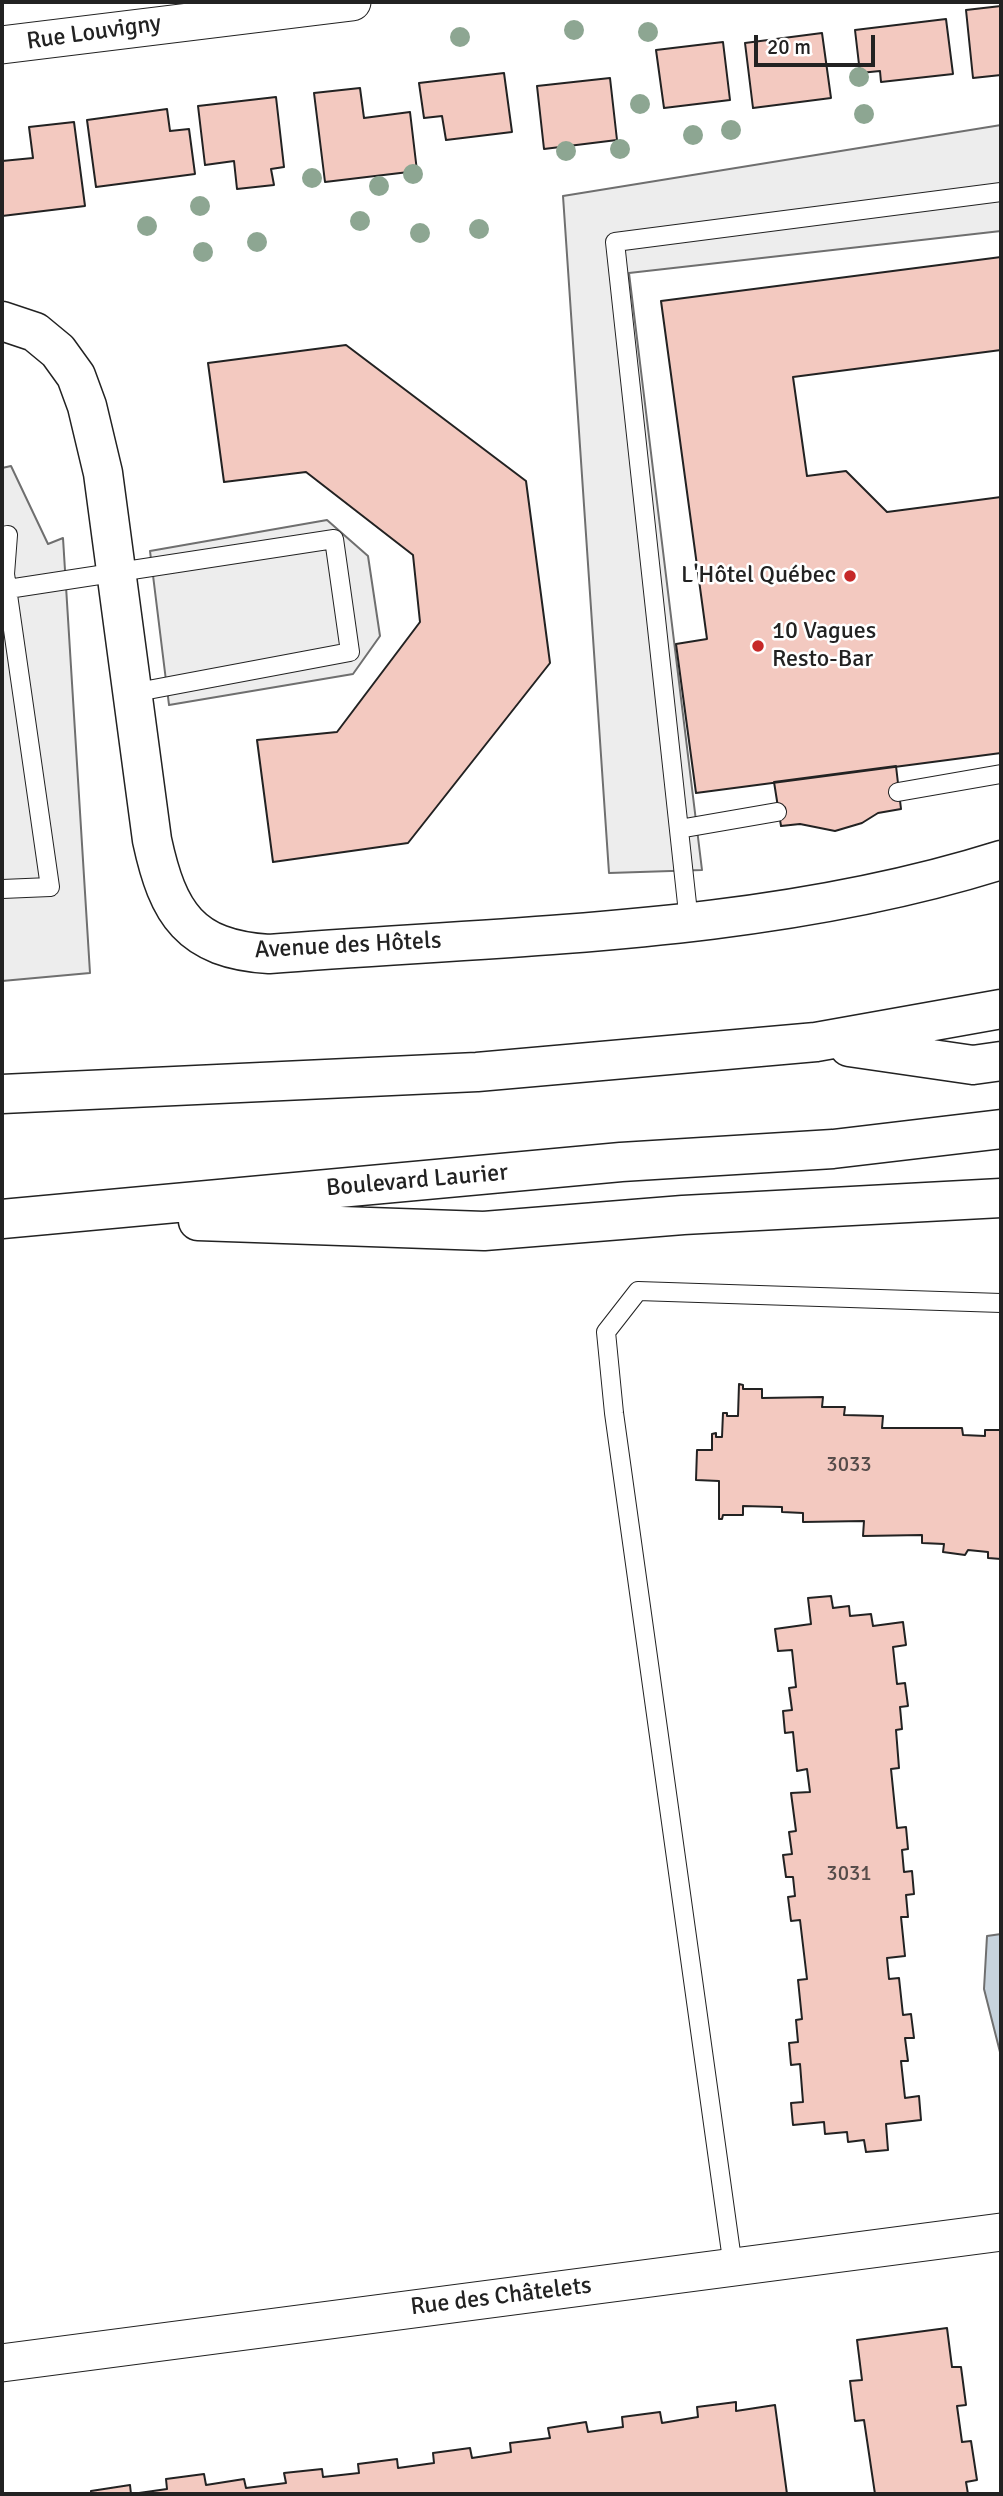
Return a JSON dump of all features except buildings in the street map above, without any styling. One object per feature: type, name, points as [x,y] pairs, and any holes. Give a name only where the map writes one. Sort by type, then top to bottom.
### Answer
[{"type":"main road","name":"Avenue des Hôtels","points":[[2,321],[35,332],[58,351],[76,376],[87,406],[103,473],[152,840],[160,875],[173,903],[197,934],[223,947],[245,953],[270,954],[689,922],[819,905],[1001,860]]},
{"type":"main road","points":[[2,1094],[477,1072],[816,1042],[1001,1009]]},
{"type":"main road","points":[[816,1042],[973,1065],[1001,1061]]},
{"type":"main road","points":[[833,1149],[1001,1129]]},
{"type":"main road","points":[[833,1149],[1001,1147]]},
{"type":"main road","name":"Boulevard Laurier","points":[[18,1217],[621,1162],[833,1149]]},
{"type":"main road","points":[[18,1217],[484,1231],[682,1216],[1001,1198]]},
{"type":"street","name":"Rue Louvigny","points":[[2,45],[352,2]]},
{"type":"street","name":"Rue des Châtelets","points":[[2,2362],[1001,2232]]},
{"type":"lane","points":[[689,922],[615,242],[1001,192]]},
{"type":"lane","points":[[2,536],[8,535],[5,574],[9,635],[50,887],[2,889]]},
{"type":"lane","points":[[8,589],[334,540],[351,652],[132,693]]},
{"type":"lane","points":[[898,792],[1001,774]]},
{"type":"lane","points":[[678,829],[777,812]]},
{"type":"lane","points":[[733,2267],[614,1413],[606,1332],[638,1291],[1001,1303]]},
{"type":"shaded area","points":[[1001,125],[1001,231],[629,273],[702,870],[609,873],[563,196]]},
{"type":"shaded area","points":[[11,466],[48,544],[63,538],[90,973],[2,981],[2,468]]},
{"type":"shaded area","points":[[327,520],[368,556],[380,636],[353,674],[169,705],[150,551]]},
{"type":"shaded area","points":[[1001,1934],[1001,2056],[984,1989],[987,1936]]},
{"type":"place","name":"L'Hôtel Québec","points":[[850,576]]},
{"type":"place","name":"10 Vagues Resto-Bar","points":[[758,646]]}]
